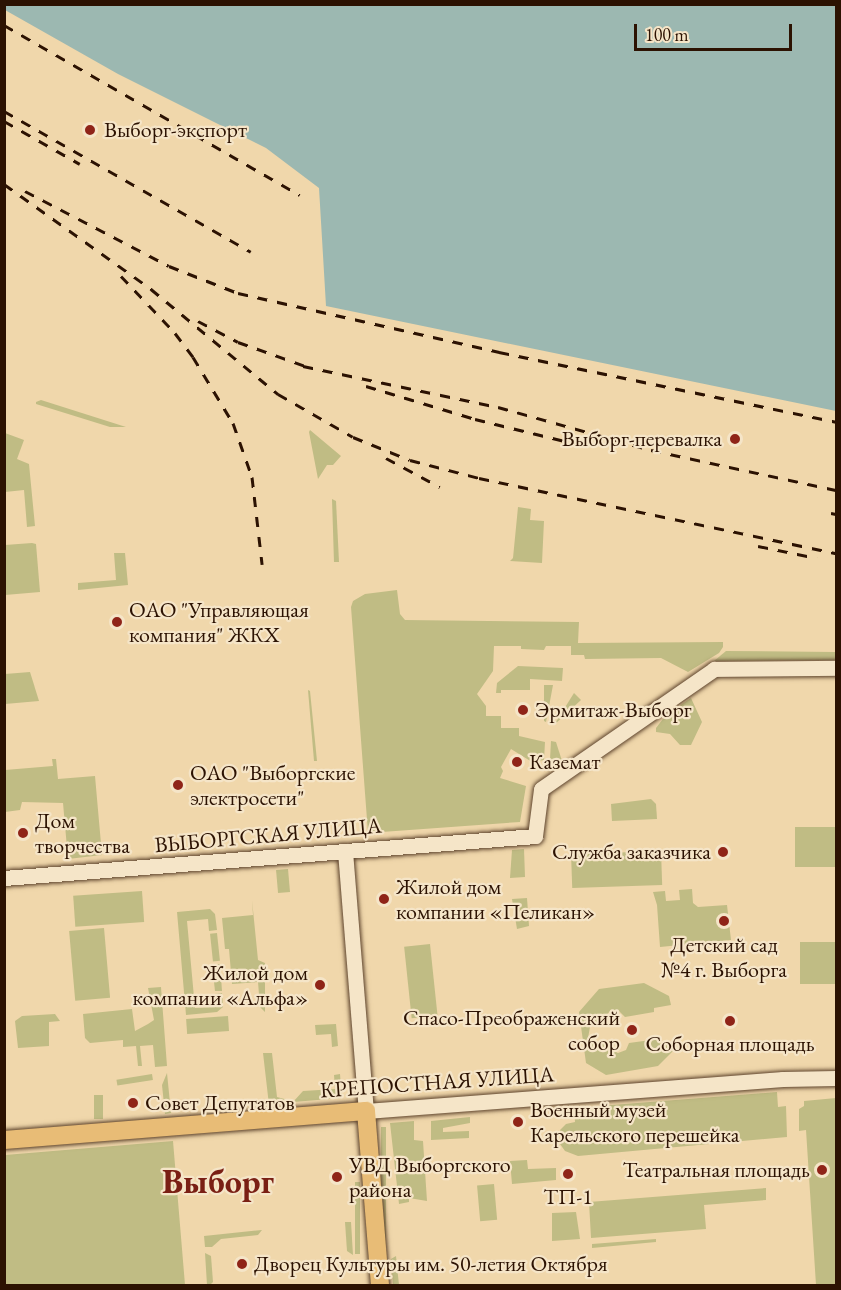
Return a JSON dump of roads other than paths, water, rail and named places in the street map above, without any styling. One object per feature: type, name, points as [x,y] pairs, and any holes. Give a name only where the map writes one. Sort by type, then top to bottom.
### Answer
[{"type":"main road","name":"КРЕПОСТНАЯ УЛИЦА","points":[[4,1140],[366,1112]]},
{"type":"main road","points":[[366,1112],[380,1286]]},
{"type":"street","name":"ВЫБОРГСКАЯ УЛИЦА","points":[[4,878],[536,836],[541,789],[714,669],[837,669]]},
{"type":"street","points":[[345,851],[366,1112]]},
{"type":"street","name":"КРЕПОСТНАЯ УЛИЦА","points":[[366,1112],[783,1079],[837,1078]]},
{"type":"water","points":[[5,4],[836,5],[836,411],[326,306],[319,188],[266,148],[118,74],[5,10]]},
{"type":"railway","points":[[4,25],[300,195]]},
{"type":"railway","points":[[4,111],[251,252]]},
{"type":"railway","points":[[4,121],[80,164]]},
{"type":"railway","points":[[4,184],[151,289],[278,394],[353,437],[410,460],[479,478],[836,553]]},
{"type":"railway","points":[[25,191],[169,266],[238,293],[499,352],[836,422]]},
{"type":"railway","points":[[121,276],[175,333],[193,357],[233,423],[252,477],[262,564]]},
{"type":"railway","points":[[198,321],[238,342],[311,368]]},
{"type":"railway","points":[[303,366],[498,407],[651,450],[836,490]]},
{"type":"railway","points":[[366,386],[475,419],[577,444]]},
{"type":"railway","points":[[386,458],[440,487]]},
{"type":"railway","points":[[831,513],[836,514]]},
{"type":"railway","points":[[758,546],[817,558]]},
{"type":"place","name":"Выборг-экспорт","points":[[90,130]]},
{"type":"place","name":"Выборг-перевалка","points":[[735,439]]},
{"type":"place","name":"ОАО \"Управляющая компания\" ЖКХ","points":[[117,622]]},
{"type":"place","name":"Эрмитаж-Выборг","points":[[523,710]]},
{"type":"place","name":"Каземат","points":[[517,762]]},
{"type":"place","name":"ОАО \"Выборгские электросети\"","points":[[178,785]]},
{"type":"place","name":"Дом творчества","points":[[23,833]]},
{"type":"place","name":"Служба заказчика","points":[[723,852]]},
{"type":"place","name":"Жилой дом компании «Пеликан»","points":[[384,899]]},
{"type":"place","name":"Детский сад №4 г. Выборга","points":[[724,921]]},
{"type":"place","name":"Жилой дом компании «Альфа»","points":[[320,985]]},
{"type":"place","name":"Соборная площадь","points":[[730,1021]]},
{"type":"place","name":"Спасо-Преображенский собор","points":[[632,1030]]},
{"type":"place","name":"Совет Депутатов","points":[[133,1103]]},
{"type":"place","name":"Военный музей Карельского перешейка","points":[[518,1122]]},
{"type":"place","name":"Театральная площадь","points":[[822,1170]]},
{"type":"place","name":"ТП-1","points":[[568,1174]]},
{"type":"place","name":"УВД Выборгского района","points":[[337,1177]]},
{"type":"place","name":"Дворец Культуры им. 50-летия Октября","points":[[242,1264]]},
{"type":"district","name":"Выборг","points":[[218,1182]]}]
